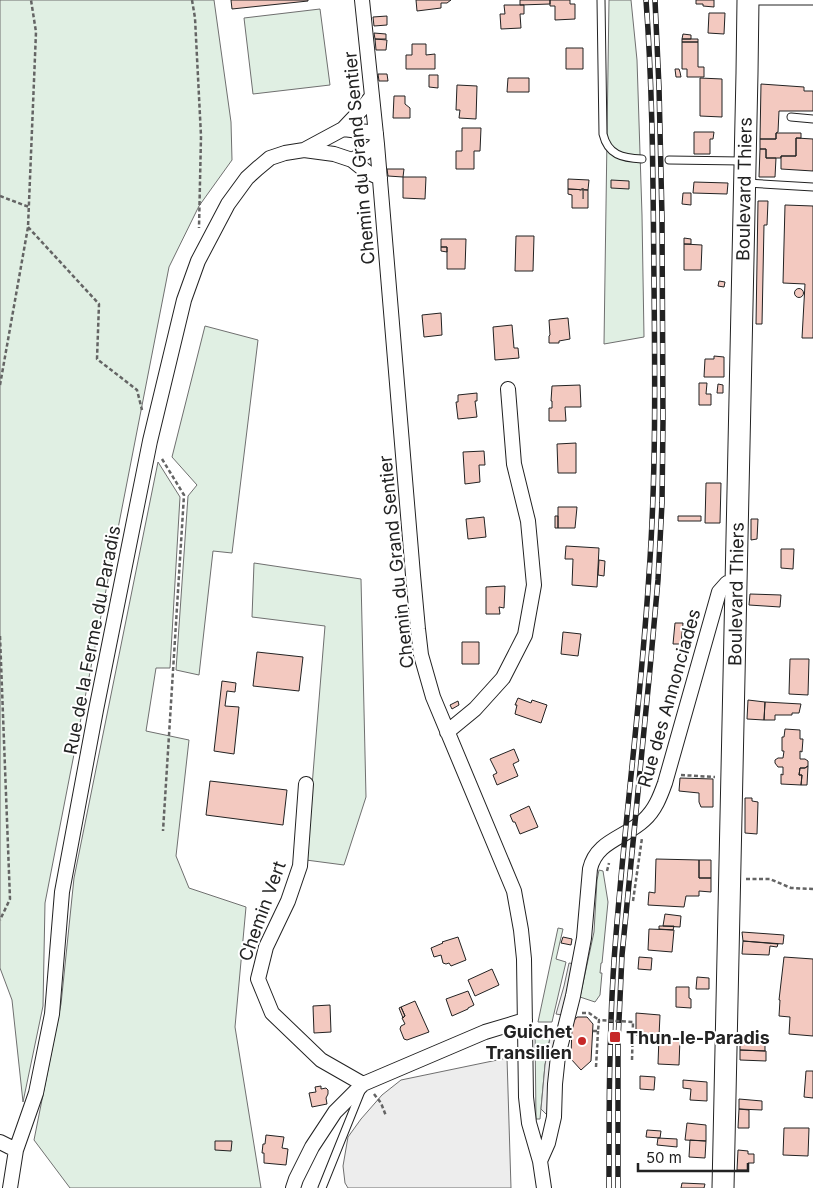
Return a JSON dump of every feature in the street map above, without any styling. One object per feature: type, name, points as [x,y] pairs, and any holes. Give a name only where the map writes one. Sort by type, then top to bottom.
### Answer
[{"type":"main road","name":"Boulevard Thiers","points":[[723,1188],[748,1]]},
{"type":"street","name":"Chemin du Grand Sentier","points":[[362,0],[380,178],[418,629],[426,676],[433,697],[514,891],[524,959],[528,1123],[540,1161]]},
{"type":"street","name":"Rue de la Ferme du Paradis","points":[[304,150],[343,129],[372,96]]},
{"type":"street","points":[[343,129],[376,139],[365,153],[352,160]]},
{"type":"street","name":"Rue de la Ferme du Paradis","points":[[10,1188],[16,1150],[36,1092],[52,1014],[62,892],[150,440],[184,300],[198,261],[228,204],[247,178],[270,158],[304,150],[334,154],[352,160],[367,172],[380,178]]},
{"type":"street","points":[[448,732],[475,709],[504,678],[525,635],[534,585],[528,521],[514,464],[508,389]]},
{"type":"street","name":"Rue des Annonciades","points":[[540,1161],[548,1143],[554,1117],[558,1056],[573,996],[584,938],[592,860],[600,849],[609,842],[635,828],[652,812],[656,805],[668,774],[719,592],[726,583],[736,582]]},
{"type":"street","name":"Chemin Vert","points":[[306,784],[300,866],[288,902],[266,947],[258,979],[272,1013],[321,1060],[368,1088]]},
{"type":"street","points":[[293,1188],[312,1147],[336,1112],[368,1088],[485,1032],[525,1020]]},
{"type":"street","points":[[0,1142],[16,1150]]},
{"type":"street","points":[[540,1161],[544,1188]]},
{"type":"lane","points":[[601,0],[603,134],[605,143],[618,154],[629,158],[642,159]]},
{"type":"lane","points":[[748,1],[813,2]]},
{"type":"lane","points":[[791,117],[813,119]]},
{"type":"lane","points":[[668,160],[745,161]]},
{"type":"lane","points":[[744,183],[813,186]]},
{"type":"lane","points":[[322,1188],[368,1088]]},
{"type":"path","points":[[0,385],[28,227],[36,32],[31,0]]},
{"type":"path","points":[[192,0],[195,18],[201,136],[199,232]]},
{"type":"path","points":[[0,196],[29,207]]},
{"type":"path","points":[[28,227],[100,304],[97,360],[137,390],[150,440],[184,494],[163,831]]},
{"type":"path","points":[[0,636],[10,899],[0,920]]},
{"type":"path","points":[[668,774],[732,777]]},
{"type":"path","points":[[633,901],[643,832]]},
{"type":"path","points":[[730,878],[770,879],[790,888],[813,889]]},
{"type":"path","points":[[578,1013],[589,1013],[599,1020],[633,1022],[632,1060]]},
{"type":"path","points":[[596,1067],[599,1020]]},
{"type":"path","points":[[536,1029],[550,1028]]},
{"type":"path","points":[[593,1031],[598,1031]]},
{"type":"path","points":[[368,1088],[381,1103],[386,1116]]},
{"type":"green space","points":[[0,0],[214,0],[231,122],[232,160],[199,206],[169,267],[45,903],[43,1006],[23,1102],[12,1000],[0,968]]},
{"type":"green space","points":[[609,0],[631,0],[637,60],[644,337],[604,344]]},
{"type":"green space","points":[[320,9],[330,85],[253,94],[244,18]]},
{"type":"green space","points":[[205,326],[258,340],[232,553],[213,551],[199,675],[176,670],[188,496],[197,485],[172,457]]},
{"type":"green space","points":[[158,462],[180,497],[170,668],[156,668],[146,731],[189,740],[176,856],[189,888],[246,907],[235,1027],[261,1188],[70,1188],[34,1140],[61,1004],[74,878]]},
{"type":"green space","points":[[254,563],[361,579],[366,797],[344,865],[306,860],[325,626],[252,617]]},
{"type":"green space","points":[[599,870],[603,871],[608,902],[600,973],[602,973],[600,995],[595,1002],[580,997],[594,932]]},
{"type":"green space","points":[[558,928],[563,929],[556,959],[566,962],[552,1022],[538,1022]]},
{"type":"green space","points":[[551,1031],[545,1065],[540,1119],[536,1119],[535,1032]]},
{"type":"shaded area","points":[[569,963],[575,964],[562,1015],[556,1014],[564,986]]},
{"type":"shaded area","points":[[551,1033],[556,1035],[547,1115],[541,1109],[545,1065]]},
{"type":"shaded area","points":[[507,1058],[511,1188],[348,1188],[345,1183],[343,1166],[348,1137],[382,1095],[401,1080]]},
{"type":"building","points":[[231,0],[308,0],[308,1],[232,9]]},
{"type":"building","points":[[416,0],[451,0],[447,3],[441,3],[441,8],[417,11]]},
{"type":"building","points":[[520,0],[550,0],[550,4],[520,5]]},
{"type":"building","points":[[550,0],[570,0],[570,4],[575,4],[575,19],[555,20],[555,6],[550,6]]},
{"type":"building","points":[[696,0],[714,0],[714,7],[696,4]]},
{"type":"building","points":[[504,5],[524,5],[524,14],[520,14],[521,28],[501,29],[500,14],[505,14]]},
{"type":"building","points":[[709,13],[725,13],[724,34],[708,33]]},
{"type":"building","points":[[387,16],[387,25],[374,26],[373,17]]},
{"type":"building","points":[[374,33],[386,34],[386,39],[375,39]]},
{"type":"building","points":[[683,34],[691,35],[691,39],[682,39]]},
{"type":"building","points":[[375,39],[387,40],[386,50],[376,50]]},
{"type":"building","points":[[682,39],[698,39],[698,42],[682,42]]},
{"type":"building","points":[[682,42],[698,42],[698,67],[704,67],[704,77],[687,77],[687,69],[682,69]]},
{"type":"building","points":[[412,44],[426,44],[426,55],[435,54],[435,69],[406,69],[406,55],[412,55]]},
{"type":"building","points":[[566,48],[583,48],[583,69],[566,69]]},
{"type":"building","points":[[675,69],[679,69],[681,77],[676,77]]},
{"type":"building","points":[[378,74],[387,74],[388,81],[379,81]]},
{"type":"building","points":[[429,75],[438,75],[438,88],[429,87]]},
{"type":"building","points":[[508,78],[529,78],[529,92],[507,92]]},
{"type":"building","points":[[700,78],[722,79],[722,117],[700,116]]},
{"type":"building","points":[[761,84],[804,87],[804,91],[813,91],[813,111],[779,111],[776,139],[760,139]]},
{"type":"building","points":[[457,85],[477,86],[476,119],[459,118],[460,110],[456,110]]},
{"type":"building","points":[[394,96],[405,96],[405,104],[410,108],[410,118],[393,118]]},
{"type":"building","points":[[462,128],[481,128],[480,151],[474,151],[474,169],[456,169],[456,151],[462,151]]},
{"type":"building","points":[[694,132],[714,132],[713,139],[710,139],[710,154],[694,154]]},
{"type":"building","points":[[776,133],[801,133],[801,138],[796,138],[796,156],[766,158],[766,149],[760,149],[760,139],[776,139]]},
{"type":"building","points":[[796,138],[813,139],[813,171],[781,169],[781,156],[796,156]]},
{"type":"building","points":[[760,149],[766,149],[766,158],[776,158],[775,177],[759,177]]},
{"type":"building","points":[[387,169],[404,169],[403,177],[388,176]]},
{"type":"building","points":[[403,177],[426,177],[425,199],[403,198]]},
{"type":"building","points":[[568,179],[589,180],[588,190],[568,189]]},
{"type":"building","points":[[611,180],[629,181],[629,189],[611,188]]},
{"type":"building","points":[[694,182],[728,183],[727,194],[693,193]]},
{"type":"building","points":[[568,189],[588,190],[588,208],[572,208],[572,195],[568,194]]},
{"type":"building","points":[[683,193],[691,193],[691,205],[682,204]]},
{"type":"building","points":[[758,201],[768,201],[767,225],[764,225],[762,324],[756,324]]},
{"type":"building","points":[[785,205],[813,206],[813,338],[802,338],[805,284],[783,283]]},
{"type":"building","points":[[516,236],[534,236],[533,271],[515,271]]},
{"type":"building","points":[[684,238],[691,239],[691,244],[684,244]]},
{"type":"building","points":[[441,239],[466,239],[465,269],[447,269],[447,247],[441,247]]},
{"type":"building","points":[[684,244],[702,245],[701,270],[684,270]]},
{"type":"building","points":[[441,247],[447,247],[447,252],[441,251]]},
{"type":"building","points":[[719,281],[725,282],[724,287],[718,286]]},
{"type":"building","points":[[799,289],[803,293],[799,297],[795,293]]},
{"type":"building","points":[[441,313],[442,335],[424,337],[422,315]]},
{"type":"building","points":[[568,318],[570,339],[559,341],[559,343],[549,343],[549,320]]},
{"type":"building","points":[[512,325],[514,348],[518,348],[519,358],[495,360],[493,327]]},
{"type":"building","points":[[714,356],[724,357],[724,377],[704,377],[705,359],[714,359]]},
{"type":"building","points":[[699,383],[707,383],[706,394],[711,394],[711,405],[699,405]]},
{"type":"building","points":[[718,384],[723,385],[723,393],[717,393]]},
{"type":"building","points":[[580,385],[581,407],[565,407],[566,421],[549,421],[549,408],[552,408],[552,386]]},
{"type":"building","points":[[477,393],[477,401],[475,401],[477,417],[458,419],[456,402],[458,402],[458,395]]},
{"type":"building","points":[[576,443],[576,473],[558,473],[557,444]]},
{"type":"building","points":[[484,451],[485,465],[479,465],[480,482],[465,484],[463,452]]},
{"type":"building","points":[[706,483],[721,483],[720,523],[705,523]]},
{"type":"building","points":[[558,507],[577,507],[575,528],[558,528]]},
{"type":"building","points":[[555,516],[558,516],[558,528],[555,528]]},
{"type":"building","points":[[678,516],[701,516],[701,521],[678,521]]},
{"type":"building","points":[[484,517],[486,537],[468,539],[466,519]]},
{"type":"building","points":[[751,519],[758,519],[757,539],[751,540]]},
{"type":"building","points":[[566,546],[599,548],[597,587],[572,585],[573,559],[565,559]]},
{"type":"building","points":[[781,549],[794,549],[793,569],[781,568]]},
{"type":"building","points":[[599,560],[605,561],[604,576],[598,575]]},
{"type":"building","points":[[505,586],[504,608],[499,607],[500,614],[486,614],[486,587]]},
{"type":"building","points":[[750,594],[781,595],[780,607],[749,605]]},
{"type":"building","points":[[675,623],[683,623],[681,644],[673,644]]},
{"type":"building","points":[[563,632],[581,634],[578,656],[561,654]]},
{"type":"building","points":[[462,642],[479,642],[479,664],[462,664]]},
{"type":"building","points":[[257,652],[303,657],[299,691],[253,686]]},
{"type":"building","points":[[790,659],[809,659],[808,695],[789,694]]},
{"type":"building","points":[[222,681],[236,683],[235,692],[227,691],[225,706],[239,707],[234,754],[214,751]]},
{"type":"building","points":[[518,698],[531,703],[532,700],[547,705],[541,723],[515,714],[517,705],[515,705]]},
{"type":"building","points":[[748,700],[765,702],[764,720],[747,719]]},
{"type":"building","points":[[458,701],[459,705],[452,709],[450,705]]},
{"type":"building","points":[[765,702],[801,704],[799,713],[775,715],[775,720],[764,720]]},
{"type":"building","points":[[785,729],[800,730],[800,739],[803,739],[800,759],[808,761],[808,766],[800,768],[799,775],[802,775],[801,785],[781,784],[783,767],[778,767],[775,763],[775,760],[778,758],[783,758],[782,737],[784,737]]},
{"type":"building","points":[[514,749],[519,761],[513,764],[518,776],[497,785],[493,775],[497,773],[490,759]]},
{"type":"building","points":[[808,766],[807,785],[801,785],[802,775],[799,775],[800,768]]},
{"type":"building","points":[[680,778],[713,779],[713,807],[701,807],[699,793],[679,791]]},
{"type":"building","points":[[210,781],[287,790],[283,825],[206,815]]},
{"type":"building","points":[[745,798],[752,798],[752,801],[758,802],[757,834],[745,833]]},
{"type":"building","points":[[529,806],[538,827],[520,834],[510,815]]},
{"type":"building","points":[[656,859],[699,860],[699,878],[711,878],[711,892],[699,891],[699,896],[686,896],[684,907],[648,905],[649,892],[655,893]]},
{"type":"building","points":[[699,860],[711,860],[711,878],[699,878]]},
{"type":"building","points":[[665,914],[681,916],[680,927],[663,926]]},
{"type":"building","points":[[659,926],[674,926],[673,930],[659,929]]},
{"type":"building","points":[[649,929],[674,930],[672,952],[648,950]]},
{"type":"building","points":[[742,932],[784,935],[783,944],[743,941]]},
{"type":"building","points":[[458,937],[466,960],[451,966],[449,963],[443,963],[441,955],[434,957],[431,948]]},
{"type":"building","points":[[563,937],[572,939],[571,945],[561,943]]},
{"type":"building","points":[[743,941],[778,944],[777,947],[770,946],[769,955],[742,954]]},
{"type":"building","points":[[639,957],[652,958],[651,970],[638,969]]},
{"type":"building","points":[[784,957],[813,959],[813,1036],[789,1034],[790,1017],[779,1016]]},
{"type":"building","points":[[492,969],[499,985],[475,996],[468,980]]},
{"type":"building","points":[[697,977],[709,978],[709,989],[696,989]]},
{"type":"building","points":[[676,987],[689,987],[691,1008],[676,1007]]},
{"type":"building","points":[[468,991],[474,1005],[452,1016],[446,999]]},
{"type":"building","points":[[415,1001],[429,1032],[407,1040],[404,1039],[400,1029],[405,1024],[402,1018],[405,1016],[401,1007]]},
{"type":"building","points":[[330,1005],[331,1032],[314,1033],[313,1006]]},
{"type":"building","points":[[401,1007],[405,1016],[403,1018],[399,1008]]},
{"type":"building","points":[[636,1013],[660,1015],[659,1036],[636,1035]]},
{"type":"building","name":"Thun-le-Paradis","points":[[577,1017],[587,1017],[593,1024],[591,1061],[581,1070],[571,1059],[572,1023]]},
{"type":"building","points":[[740,1035],[765,1036],[765,1051],[740,1050]]},
{"type":"building","points":[[659,1037],[680,1038],[679,1065],[658,1064]]},
{"type":"building","points":[[740,1050],[766,1051],[766,1061],[740,1060]]},
{"type":"building","points":[[806,1071],[813,1071],[813,1098],[804,1097]]},
{"type":"building","points":[[640,1076],[655,1077],[654,1090],[640,1089]]},
{"type":"building","points":[[683,1080],[707,1082],[707,1101],[690,1100],[691,1089],[683,1088]]},
{"type":"building","points":[[321,1086],[321,1089],[326,1088],[328,1090],[327,1104],[312,1107],[309,1093],[316,1092],[315,1087]]},
{"type":"building","points":[[739,1099],[762,1101],[762,1110],[739,1109]]},
{"type":"building","points":[[739,1109],[749,1110],[749,1128],[738,1128]]},
{"type":"building","points":[[687,1123],[706,1125],[706,1141],[685,1140]]},
{"type":"building","points":[[784,1128],[809,1128],[808,1156],[783,1155]]},
{"type":"building","points":[[647,1130],[661,1131],[660,1138],[646,1137]]},
{"type":"building","points":[[266,1135],[284,1137],[282,1148],[288,1149],[286,1165],[264,1163],[264,1153],[262,1153]]},
{"type":"building","points":[[658,1138],[677,1139],[677,1147],[657,1145]]},
{"type":"building","points":[[690,1140],[706,1141],[705,1158],[689,1157]]},
{"type":"building","points":[[215,1141],[232,1141],[231,1151],[215,1150]]},
{"type":"building","points":[[738,1150],[754,1154],[754,1163],[748,1163],[748,1170],[737,1170]]},
{"type":"building","points":[[682,1183],[705,1184],[704,1188],[681,1188]]},
{"type":"railway","points":[[609,1188],[612,989],[622,864],[646,622],[653,501],[655,391],[653,175],[646,0]]},
{"type":"railway","points":[[618,1188],[618,1042],[622,955],[658,580],[662,503],[662,217],[655,0]]},
{"type":"place","name":"Thun-le-Paradis","points":[[615,1037]]},
{"type":"place","name":"Guichet Transilien","points":[[582,1041]]}]
